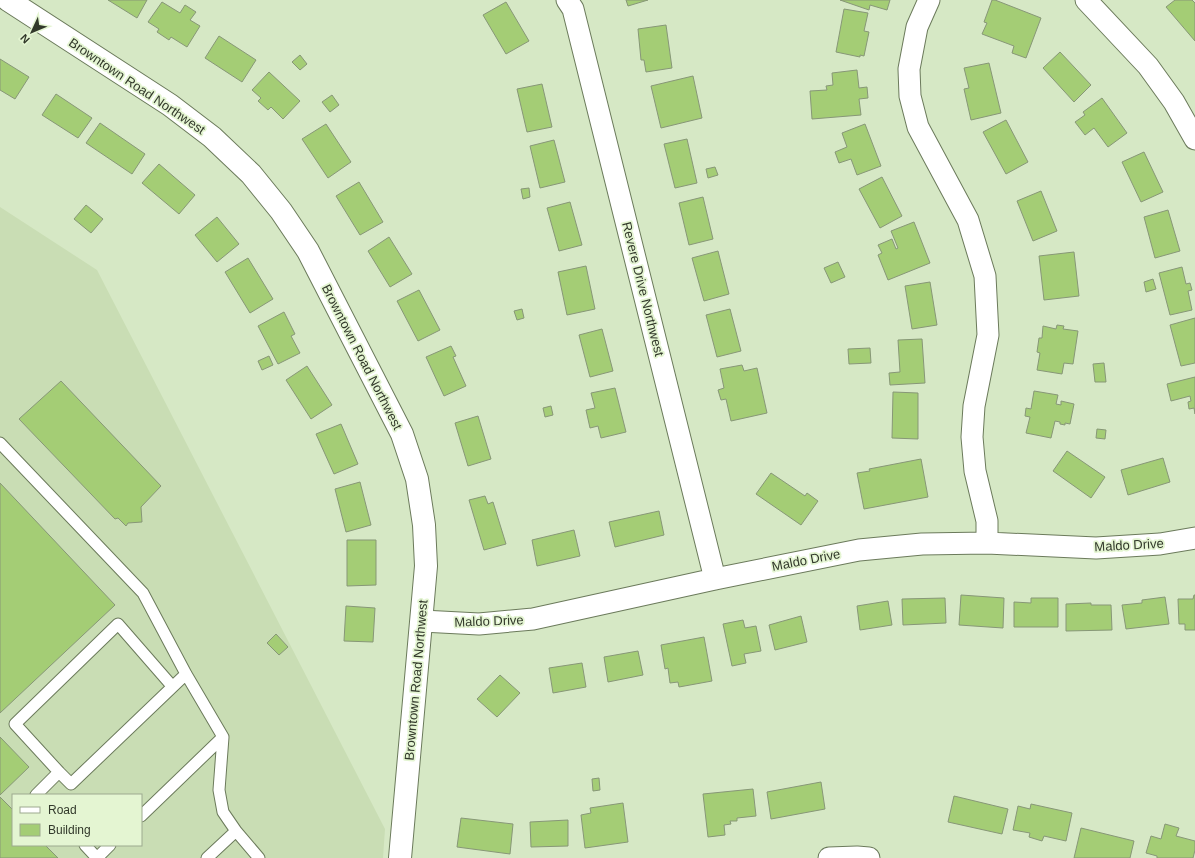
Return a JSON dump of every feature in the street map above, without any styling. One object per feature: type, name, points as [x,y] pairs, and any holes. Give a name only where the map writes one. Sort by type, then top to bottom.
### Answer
[{"type":"street","name":"Browntown Road Northwest","points":[[8,0],[170,105],[212,137],[251,174],[285,216],[308,251],[402,434],[417,479],[424,525],[426,566],[400,858]]},
{"type":"street","name":"Revere Drive Northwest","points":[[567,0],[573,9],[715,579]]},
{"type":"street","points":[[929,0],[917,27],[909,69],[910,96],[918,127],[968,220],[985,276],[988,335],[974,406],[972,438],[974,471],[987,521],[987,543]]},
{"type":"street","points":[[1086,0],[1148,66],[1174,102],[1195,139]]},
{"type":"street","name":"Maldo Drive","points":[[422,621],[479,624],[533,619],[715,579],[859,550],[922,544],[987,543],[1096,548],[1160,544],[1195,538]]},
{"type":"street","points":[[829,858],[869,858]]},
{"type":"lane","points":[[0,443],[143,594],[186,674],[223,736],[220,790],[223,812],[236,831],[259,858]]},
{"type":"lane","points":[[172,686],[118,624],[15,724],[71,784],[186,674]]},
{"type":"lane","points":[[142,815],[223,736]]},
{"type":"lane","points":[[37,794],[59,772]]},
{"type":"lane","points":[[207,858],[236,831]]},
{"type":"lane","points":[[85,846],[97,858],[109,846]]},
{"type":"shaded area","points":[[0,207],[97,270],[385,829],[383,858],[0,858]]},
{"type":"building","points":[[108,0],[147,0],[137,18]]},
{"type":"building","points":[[626,0],[648,0],[628,6]]},
{"type":"building","points":[[840,0],[890,0],[887,10],[870,5],[869,10]]},
{"type":"building","points":[[992,0],[1041,18],[1026,58],[1012,53],[1014,46],[982,34],[987,23],[984,22]]},
{"type":"building","points":[[1175,0],[1192,0],[1195,3],[1195,41],[1166,7]]},
{"type":"building","points":[[162,2],[180,13],[185,5],[196,12],[190,20],[200,26],[187,47],[171,37],[169,40],[157,32],[159,29],[148,22]]},
{"type":"building","points":[[506,2],[529,41],[506,54],[483,15]]},
{"type":"building","points":[[844,9],[868,13],[864,31],[869,32],[864,56],[860,55],[860,57],[836,52]]},
{"type":"building","points":[[666,25],[672,68],[646,72],[644,60],[641,60],[638,29]]},
{"type":"building","points":[[219,36],[256,60],[242,82],[205,58]]},
{"type":"building","points":[[1060,52],[1091,85],[1074,102],[1043,68]]},
{"type":"building","points":[[300,55],[307,64],[300,70],[292,62]]},
{"type":"building","points":[[0,59],[29,77],[15,99],[0,90]]},
{"type":"building","points":[[989,63],[1001,113],[971,120],[964,89],[969,88],[964,68]]},
{"type":"building","points":[[857,70],[859,88],[867,87],[868,98],[859,99],[861,115],[812,119],[810,91],[827,90],[826,86],[833,85],[832,73]]},
{"type":"building","points":[[269,72],[300,101],[283,119],[271,107],[268,110],[258,101],[261,98],[252,90]]},
{"type":"building","points":[[693,76],[702,118],[661,128],[651,86]]},
{"type":"building","points":[[542,84],[552,127],[527,132],[517,89]]},
{"type":"building","points":[[56,94],[92,118],[78,138],[42,115]]},
{"type":"building","points":[[332,95],[339,105],[330,112],[322,102]]},
{"type":"building","points":[[1102,98],[1127,133],[1108,147],[1094,128],[1085,135],[1075,122],[1085,115],[1083,112]]},
{"type":"building","points":[[1006,120],[1028,162],[1006,174],[983,132]]},
{"type":"building","points":[[100,123],[145,154],[132,174],[86,143]]},
{"type":"building","points":[[326,124],[351,162],[328,178],[302,139]]},
{"type":"building","points":[[865,124],[881,166],[857,175],[851,159],[839,163],[835,152],[847,147],[842,133]]},
{"type":"building","points":[[687,139],[697,183],[675,188],[664,144]]},
{"type":"building","points":[[554,140],[565,182],[540,188],[530,146]]},
{"type":"building","points":[[1144,152],[1163,192],[1141,202],[1122,162]]},
{"type":"building","points":[[159,164],[195,195],[179,214],[142,183]]},
{"type":"building","points":[[715,167],[718,175],[708,178],[706,169]]},
{"type":"building","points":[[882,177],[902,216],[880,228],[859,189]]},
{"type":"building","points":[[359,182],[383,222],[360,235],[336,196]]},
{"type":"building","points":[[529,188],[530,197],[523,199],[521,189]]},
{"type":"building","points":[[1041,191],[1057,231],[1033,241],[1017,201]]},
{"type":"building","points":[[703,197],[713,239],[689,245],[679,203]]},
{"type":"building","points":[[570,202],[582,245],[559,251],[547,208]]},
{"type":"building","points":[[86,205],[103,219],[91,233],[74,219]]},
{"type":"building","points":[[1168,210],[1180,251],[1155,258],[1144,217]]},
{"type":"building","points":[[217,217],[239,244],[217,262],[195,235]]},
{"type":"building","points":[[914,222],[930,263],[888,280],[878,255],[882,253],[878,245],[892,239],[896,249],[898,248],[891,231]]},
{"type":"building","points":[[389,237],[412,274],[390,287],[368,251]]},
{"type":"building","points":[[718,251],[729,294],[704,301],[692,258]]},
{"type":"building","points":[[1074,252],[1079,296],[1044,300],[1039,256]]},
{"type":"building","points":[[248,258],[273,299],[250,313],[225,272]]},
{"type":"building","points":[[838,262],[845,277],[831,283],[824,268]]},
{"type":"building","points":[[586,266],[595,309],[567,315],[558,272]]},
{"type":"building","points":[[1182,267],[1186,284],[1190,283],[1192,290],[1188,291],[1192,310],[1170,315],[1159,273]]},
{"type":"building","points":[[1153,279],[1156,289],[1146,292],[1144,282]]},
{"type":"building","points":[[930,282],[937,325],[912,329],[905,286]]},
{"type":"building","points":[[419,290],[440,330],[418,341],[397,301]]},
{"type":"building","points":[[522,309],[524,318],[517,320],[514,311]]},
{"type":"building","points":[[730,309],[741,351],[717,357],[706,315]]},
{"type":"building","points":[[284,312],[295,334],[291,336],[300,353],[278,364],[258,326]]},
{"type":"building","points":[[1195,318],[1195,363],[1181,366],[1170,325]]},
{"type":"building","points":[[1057,325],[1064,326],[1063,329],[1078,331],[1073,364],[1064,363],[1062,374],[1037,370],[1040,353],[1037,352],[1039,338],[1042,338],[1043,326],[1056,329]]},
{"type":"building","points":[[602,329],[613,371],[590,377],[579,335]]},
{"type":"building","points":[[922,339],[925,383],[890,385],[889,373],[900,372],[898,340]]},
{"type":"building","points":[[451,346],[456,356],[453,357],[466,386],[444,396],[426,357]]},
{"type":"building","points":[[870,348],[871,363],[849,364],[848,349]]},
{"type":"building","points":[[269,356],[273,365],[262,370],[258,361]]},
{"type":"building","points":[[1104,363],[1106,382],[1095,382],[1093,364]]},
{"type":"building","points":[[742,365],[744,371],[757,368],[767,413],[731,421],[726,399],[721,400],[718,390],[724,388],[720,369]]},
{"type":"building","points":[[307,366],[332,405],[311,419],[286,380]]},
{"type":"building","points":[[1195,377],[1195,414],[1194,408],[1189,409],[1188,402],[1191,401],[1190,396],[1171,401],[1167,384]]},
{"type":"building","points":[[61,381],[161,486],[141,507],[142,522],[128,523],[126,526],[118,518],[115,519],[19,419]]},
{"type":"building","points":[[615,388],[626,432],[601,438],[598,426],[590,428],[586,410],[595,408],[591,393]]},
{"type":"building","points":[[1034,391],[1058,395],[1056,404],[1061,405],[1061,401],[1074,404],[1070,424],[1060,424],[1060,422],[1055,421],[1051,438],[1026,433],[1030,417],[1025,416],[1026,408],[1031,409]]},
{"type":"building","points":[[893,392],[918,393],[918,439],[892,438]]},
{"type":"building","points":[[551,406],[553,415],[545,417],[543,408]]},
{"type":"building","points":[[478,416],[491,459],[468,466],[455,423]]},
{"type":"building","points":[[341,424],[358,464],[334,474],[316,434]]},
{"type":"building","points":[[1097,429],[1106,430],[1105,439],[1096,438]]},
{"type":"building","points":[[1067,451],[1105,477],[1091,498],[1053,471]]},
{"type":"building","points":[[1163,458],[1170,482],[1128,495],[1121,470]]},
{"type":"building","points":[[921,459],[928,497],[864,509],[857,473],[870,471],[869,469]]},
{"type":"building","points":[[771,473],[805,496],[807,493],[818,501],[801,525],[756,494]]},
{"type":"building","points":[[360,482],[371,525],[346,532],[335,489]]},
{"type":"building","points":[[0,483],[115,605],[0,713]]},
{"type":"building","points":[[485,496],[488,504],[493,502],[506,544],[484,550],[469,500]]},
{"type":"building","points":[[659,511],[664,535],[615,547],[609,522]]},
{"type":"building","points":[[574,530],[580,556],[537,566],[532,540]]},
{"type":"building","points":[[347,540],[376,540],[376,585],[347,586]]},
{"type":"building","points":[[961,595],[1004,598],[1003,628],[959,625]]},
{"type":"building","points":[[1194,595],[1195,630],[1185,630],[1185,624],[1179,624],[1178,599],[1193,599]]},
{"type":"building","points":[[1165,597],[1169,624],[1126,629],[1122,605],[1142,603],[1142,600]]},
{"type":"building","points":[[945,598],[946,623],[903,625],[902,599]]},
{"type":"building","points":[[1031,598],[1058,598],[1058,627],[1014,627],[1014,602],[1031,603]]},
{"type":"building","points":[[888,601],[892,625],[860,630],[857,606]]},
{"type":"building","points":[[1091,603],[1091,605],[1111,605],[1112,630],[1066,631],[1066,604]]},
{"type":"building","points":[[346,606],[375,608],[373,642],[344,641]]},
{"type":"building","points":[[801,616],[807,642],[775,650],[769,625]]},
{"type":"building","points":[[743,620],[745,628],[756,626],[761,651],[744,654],[746,663],[732,666],[723,624]]},
{"type":"building","points":[[276,634],[288,647],[279,655],[267,643]]},
{"type":"building","points":[[704,637],[712,681],[679,687],[678,682],[670,683],[668,668],[665,669],[661,645]]},
{"type":"building","points":[[638,651],[643,675],[608,682],[604,657]]},
{"type":"building","points":[[582,663],[586,687],[553,693],[549,668]]},
{"type":"building","points":[[500,675],[520,693],[497,717],[477,699]]},
{"type":"building","points":[[0,737],[29,767],[0,795]]},
{"type":"building","points":[[599,778],[600,790],[593,791],[592,779]]},
{"type":"building","points":[[821,782],[825,809],[771,819],[767,792]]},
{"type":"building","points":[[753,789],[756,816],[737,818],[737,821],[730,821],[731,824],[724,825],[725,835],[708,837],[703,794]]},
{"type":"building","points":[[954,796],[1008,809],[1002,834],[948,822]]},
{"type":"building","points":[[0,797],[12,809],[12,846],[46,846],[58,858],[0,858]]},
{"type":"building","points":[[623,803],[628,842],[585,848],[581,815],[591,813],[590,808]]},
{"type":"building","points":[[1031,804],[1072,813],[1066,841],[1044,836],[1042,841],[1029,837],[1030,833],[1013,830],[1018,806],[1030,809]]},
{"type":"building","points":[[461,818],[513,824],[510,854],[457,847]]},
{"type":"building","points":[[568,820],[568,846],[531,847],[530,822]]},
{"type":"building","points":[[1165,824],[1179,828],[1176,836],[1195,841],[1193,858],[1157,858],[1157,856],[1146,853],[1151,836],[1161,839]]},
{"type":"building","points":[[1081,828],[1134,841],[1130,858],[1074,858]]}]
